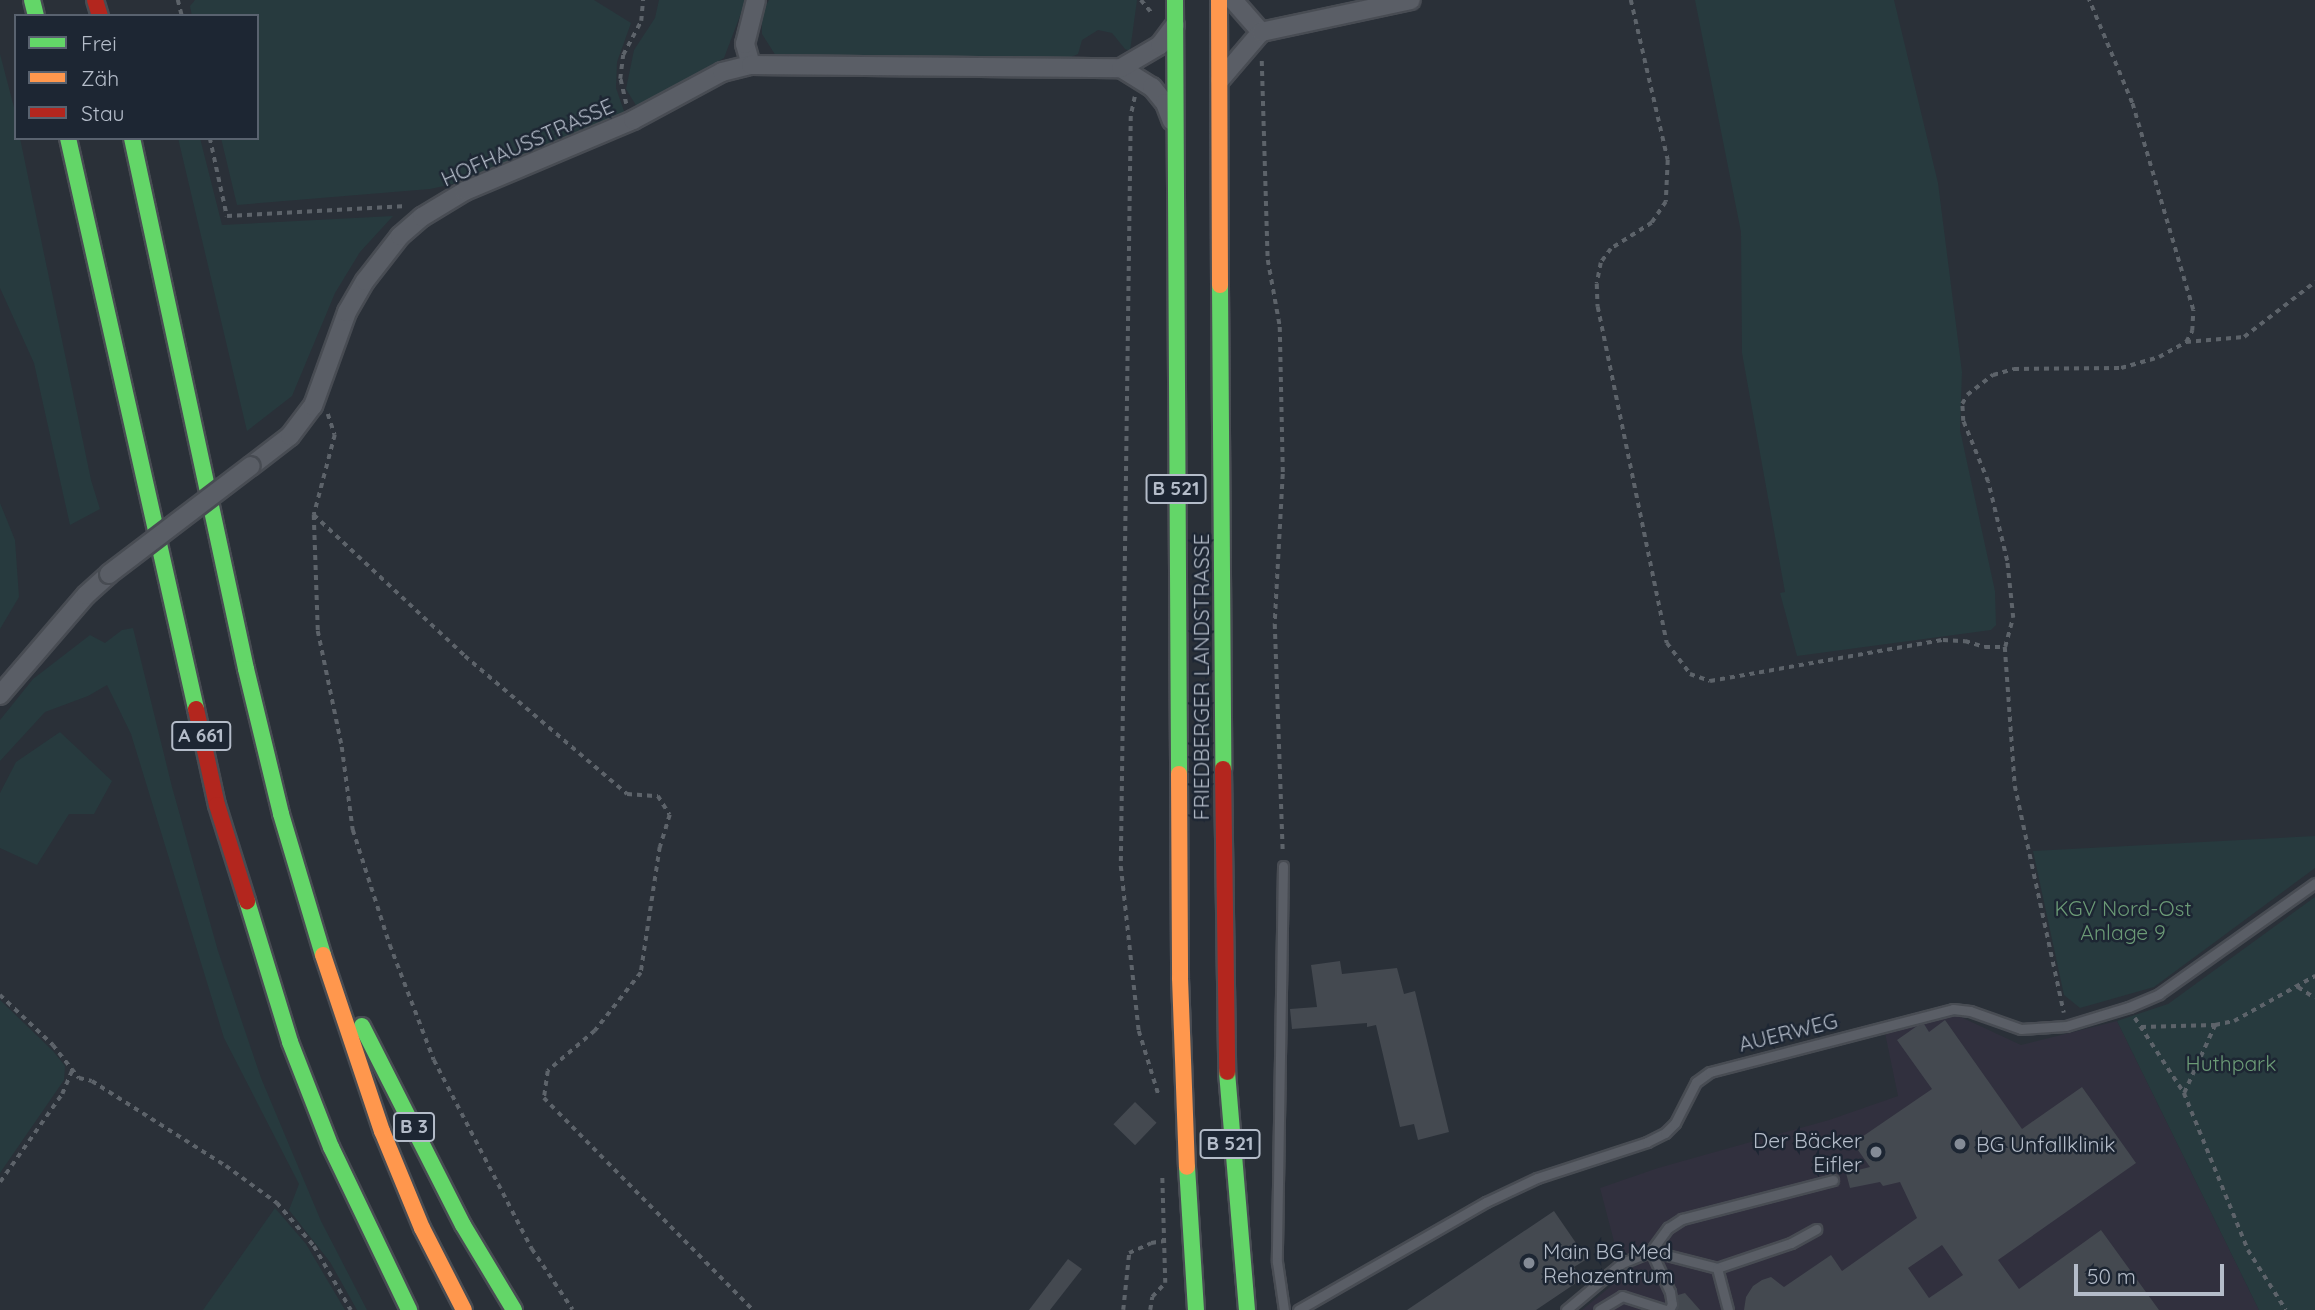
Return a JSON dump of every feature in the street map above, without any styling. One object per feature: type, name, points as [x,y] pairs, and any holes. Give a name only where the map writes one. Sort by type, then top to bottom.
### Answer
[{"type":"main road","name":"FRIEDBERGER LANDSTRASSE","points":[[1175,0],[1180,978],[1184,1122],[1196,1310]]},
{"type":"main road","name":"FRIEDBERGER LANDSTRASSE","points":[[1219,0],[1224,993],[1229,1127],[1247,1310]]},
{"type":"main road","name":"A 661","points":[[68,140],[211,779],[246,907],[290,1042],[331,1147],[409,1310]]},
{"type":"main road","name":"A 661","points":[[132,140],[246,669],[281,814],[318,941],[382,1131],[422,1228],[464,1310]]},
{"type":"main road","name":"B 3","points":[[318,941],[463,1225],[514,1310]]},
{"type":"street","points":[[751,65],[744,44],[756,0]]},
{"type":"street","points":[[1233,0],[1261,32]]},
{"type":"street","points":[[1219,81],[1261,32],[1411,0]]},
{"type":"street","name":"HOFHAUSSTRASSE","points":[[0,695],[86,595],[290,436],[303,422],[320,389],[347,312],[365,281],[400,236],[422,217],[465,191],[633,120],[696,83],[722,72],[751,65],[1121,68],[1144,57],[1160,45],[1175,25]]},
{"type":"street","name":"HOFHAUSSTRASSE","points":[[1121,68],[1139,77],[1165,103],[1174,127]]},
{"type":"lane","points":[[1283,866],[1277,1262],[1284,1310]]},
{"type":"lane","name":"AUERWEG","points":[[1297,1310],[1496,1197],[1537,1178],[1647,1142],[1665,1133],[1675,1123],[1696,1082],[1710,1072],[1953,1009],[1970,1011],[2021,1029],[2066,1026],[2129,1007],[2159,994],[2315,883]]},
{"type":"lane","points":[[1566,1310],[1622,1263],[1651,1251],[1668,1227],[1682,1219],[1833,1180]]},
{"type":"lane","points":[[1651,1251],[1717,1268],[1791,1243],[1816,1229]]},
{"type":"lane","points":[[1599,1310],[1622,1296],[1648,1308],[1668,1310],[1672,1304],[1670,1292],[1651,1251]]},
{"type":"lane","points":[[1717,1268],[1728,1310]]},
{"type":"path","points":[[633,120],[620,79],[623,55],[641,21],[643,0]]},
{"type":"path","points":[[1141,0],[1152,13]]},
{"type":"path","points":[[1631,0],[1668,160],[1666,202],[1652,223],[1611,249],[1601,263],[1597,284],[1598,307],[1667,643],[1690,674],[1710,681],[1943,640],[1965,641],[1986,647],[2005,647]]},
{"type":"path","points":[[2089,0],[2132,103],[2193,310],[2192,331],[2186,342]]},
{"type":"path","points":[[1261,32],[1268,260],[1280,327],[1283,474],[1275,624],[1283,866]]},
{"type":"path","points":[[1139,77],[1132,116],[1121,866],[1139,1031],[1160,1107]]},
{"type":"path","points":[[209,140],[227,216],[409,206]]},
{"type":"path","points":[[2066,1026],[2015,786],[2005,647],[2013,618],[2007,561],[1988,482],[1963,421],[1962,404],[1967,395],[1993,375],[2014,369],[2121,368],[2159,357],[2186,342],[2244,337],[2315,282]]},
{"type":"path","points":[[320,389],[335,435],[314,515],[318,631],[357,843],[390,945],[434,1060],[532,1249],[573,1310]]},
{"type":"path","points":[[314,515],[465,656],[627,794],[658,796],[670,816],[660,847],[641,973],[594,1031],[548,1071],[544,1098],[753,1310]]},
{"type":"path","points":[[2141,1027],[2216,1026],[2234,1021],[2315,976]]},
{"type":"path","points":[[2298,987],[2315,998]]},
{"type":"path","points":[[0,995],[53,1045],[72,1071],[226,1166],[277,1203],[314,1246],[351,1310]]},
{"type":"path","points":[[2129,1007],[2184,1093],[2248,1250],[2286,1310]]},
{"type":"path","points":[[2184,1093],[2216,1026]]},
{"type":"path","points":[[0,1182],[62,1094],[72,1071]]},
{"type":"path","points":[[1150,1310],[1152,1297],[1165,1283],[1162,1164]]},
{"type":"path","points":[[1123,1310],[1129,1253],[1151,1243],[1164,1241]]},
{"type":"shaded area","name":"BG Unfallklinik","points":[[1950,1012],[2021,1045],[2117,1021],[2259,1310],[1582,1310],[1623,1276],[1600,1188],[1658,1168],[1829,1120],[1898,1096],[1885,1033]]},
{"type":"green space","points":[[195,0],[594,0],[631,23],[617,62],[616,88],[625,114],[521,162],[467,181],[430,189],[237,205],[221,140],[259,140],[259,14],[192,14],[190,6]]},
{"type":"green space","points":[[659,0],[746,0],[724,58],[637,107],[626,89],[634,50],[655,18]]},
{"type":"green space","points":[[769,0],[1137,0],[1130,51],[1125,49],[1112,33],[1098,30],[1082,40],[1078,54],[1071,57],[776,56],[762,34],[762,13]]},
{"type":"green space","points":[[1695,0],[1894,0],[1938,183],[1962,372],[1960,430],[1995,591],[1996,625],[1991,630],[1797,656],[1780,593],[1785,592],[1742,353],[1741,232]]},
{"type":"green space","points":[[0,54],[14,107],[14,140],[20,140],[91,480],[100,509],[70,525],[34,363],[0,288]]},
{"type":"green space","points":[[178,140],[201,140],[222,225],[393,216],[360,252],[335,293],[292,396],[247,431]]},
{"type":"green space","points":[[0,503],[15,540],[19,597],[0,629]]},
{"type":"green space","points":[[133,628],[172,787],[218,951],[261,1078],[321,1221],[367,1310],[357,1310],[330,1262],[289,1210],[299,1184],[224,1038],[131,734],[107,685],[88,696],[45,712],[0,761],[0,720],[33,679],[90,635],[105,643],[122,630]]},
{"type":"green space","points":[[60,732],[112,781],[94,814],[69,814],[37,865],[0,848],[0,793],[16,762]]},
{"type":"green space","name":"KGV Nord-Ost Anlage 9","points":[[2315,836],[2315,868],[2154,987],[2080,1008],[2064,995],[2033,851]]},
{"type":"green space","name":"Huthpark","points":[[2315,897],[2315,1310],[2259,1310],[2117,1021],[2168,1004]]},
{"type":"green space","points":[[0,1000],[65,1066],[64,1080],[0,1173]]},
{"type":"green space","points":[[275,1208],[306,1244],[345,1310],[203,1310]]},
{"type":"building","points":[[1340,961],[1342,974],[1397,968],[1404,994],[1415,991],[1449,1132],[1418,1140],[1414,1124],[1400,1127],[1376,1025],[1367,1027],[1367,1023],[1292,1029],[1290,1009],[1317,1007],[1311,965]]},
{"type":"building","points":[[1945,1020],[2022,1129],[2082,1087],[2136,1163],[1998,1260],[2019,1289],[2101,1230],[2159,1310],[1744,1310],[1746,1297],[1753,1286],[1762,1280],[1771,1277],[1784,1287],[1831,1255],[1842,1271],[1917,1218],[1900,1182],[1883,1186],[1880,1182],[1850,1188],[1846,1173],[1870,1167],[1853,1143],[1932,1089],[1897,1040],[1924,1024],[1929,1032]],"holes":[[[1942,1245],[1963,1275],[1929,1298],[1908,1268]]]},
{"type":"building","points":[[1135,1102],[1157,1123],[1135,1145],[1113,1124]]},
{"type":"building","name":"Main BG Med Rehazentrum","points":[[1554,1211],[1587,1259],[1574,1267],[1582,1279],[1536,1310],[1407,1310]]},
{"type":"building","points":[[1068,1259],[1082,1269],[1050,1310],[1029,1310]]},
{"type":"building","points":[[1685,1293],[1700,1310],[1677,1310],[1678,1295]]},
{"type":"traffic: fast","points":[[32,0],[36,14]]},
{"type":"traffic: fast","points":[[1175,0],[1179,774]]},
{"type":"traffic: fast","points":[[68,140],[196,709]]},
{"type":"traffic: fast","points":[[132,140],[246,669],[281,814],[323,955]]},
{"type":"traffic: fast","points":[[1220,285],[1223,769]]},
{"type":"traffic: fast","points":[[247,901],[290,1042],[331,1147],[409,1310]]},
{"type":"traffic: fast","points":[[362,1026],[463,1225],[514,1310]]},
{"type":"traffic: fast","points":[[1227,1072],[1247,1310]]},
{"type":"traffic: fast","points":[[1187,1167],[1196,1310]]},
{"type":"traffic: slow","points":[[1219,0],[1220,285]]},
{"type":"traffic: slow","points":[[1179,774],[1180,978],[1187,1167]]},
{"type":"traffic: slow","points":[[323,955],[382,1131],[422,1228],[464,1310]]},
{"type":"traffic: jam","points":[[95,0],[99,14]]},
{"type":"traffic: jam","points":[[196,709],[217,805],[247,901]]},
{"type":"traffic: jam","points":[[1223,769],[1227,1072]]},
{"type":"place","name":"BG Unfallklinik","points":[[1960,1144]]},
{"type":"place","name":"Der Bäcker Eifler","points":[[1876,1152]]},
{"type":"place","name":"Main BG Med Rehazentrum","points":[[1529,1263]]}]
